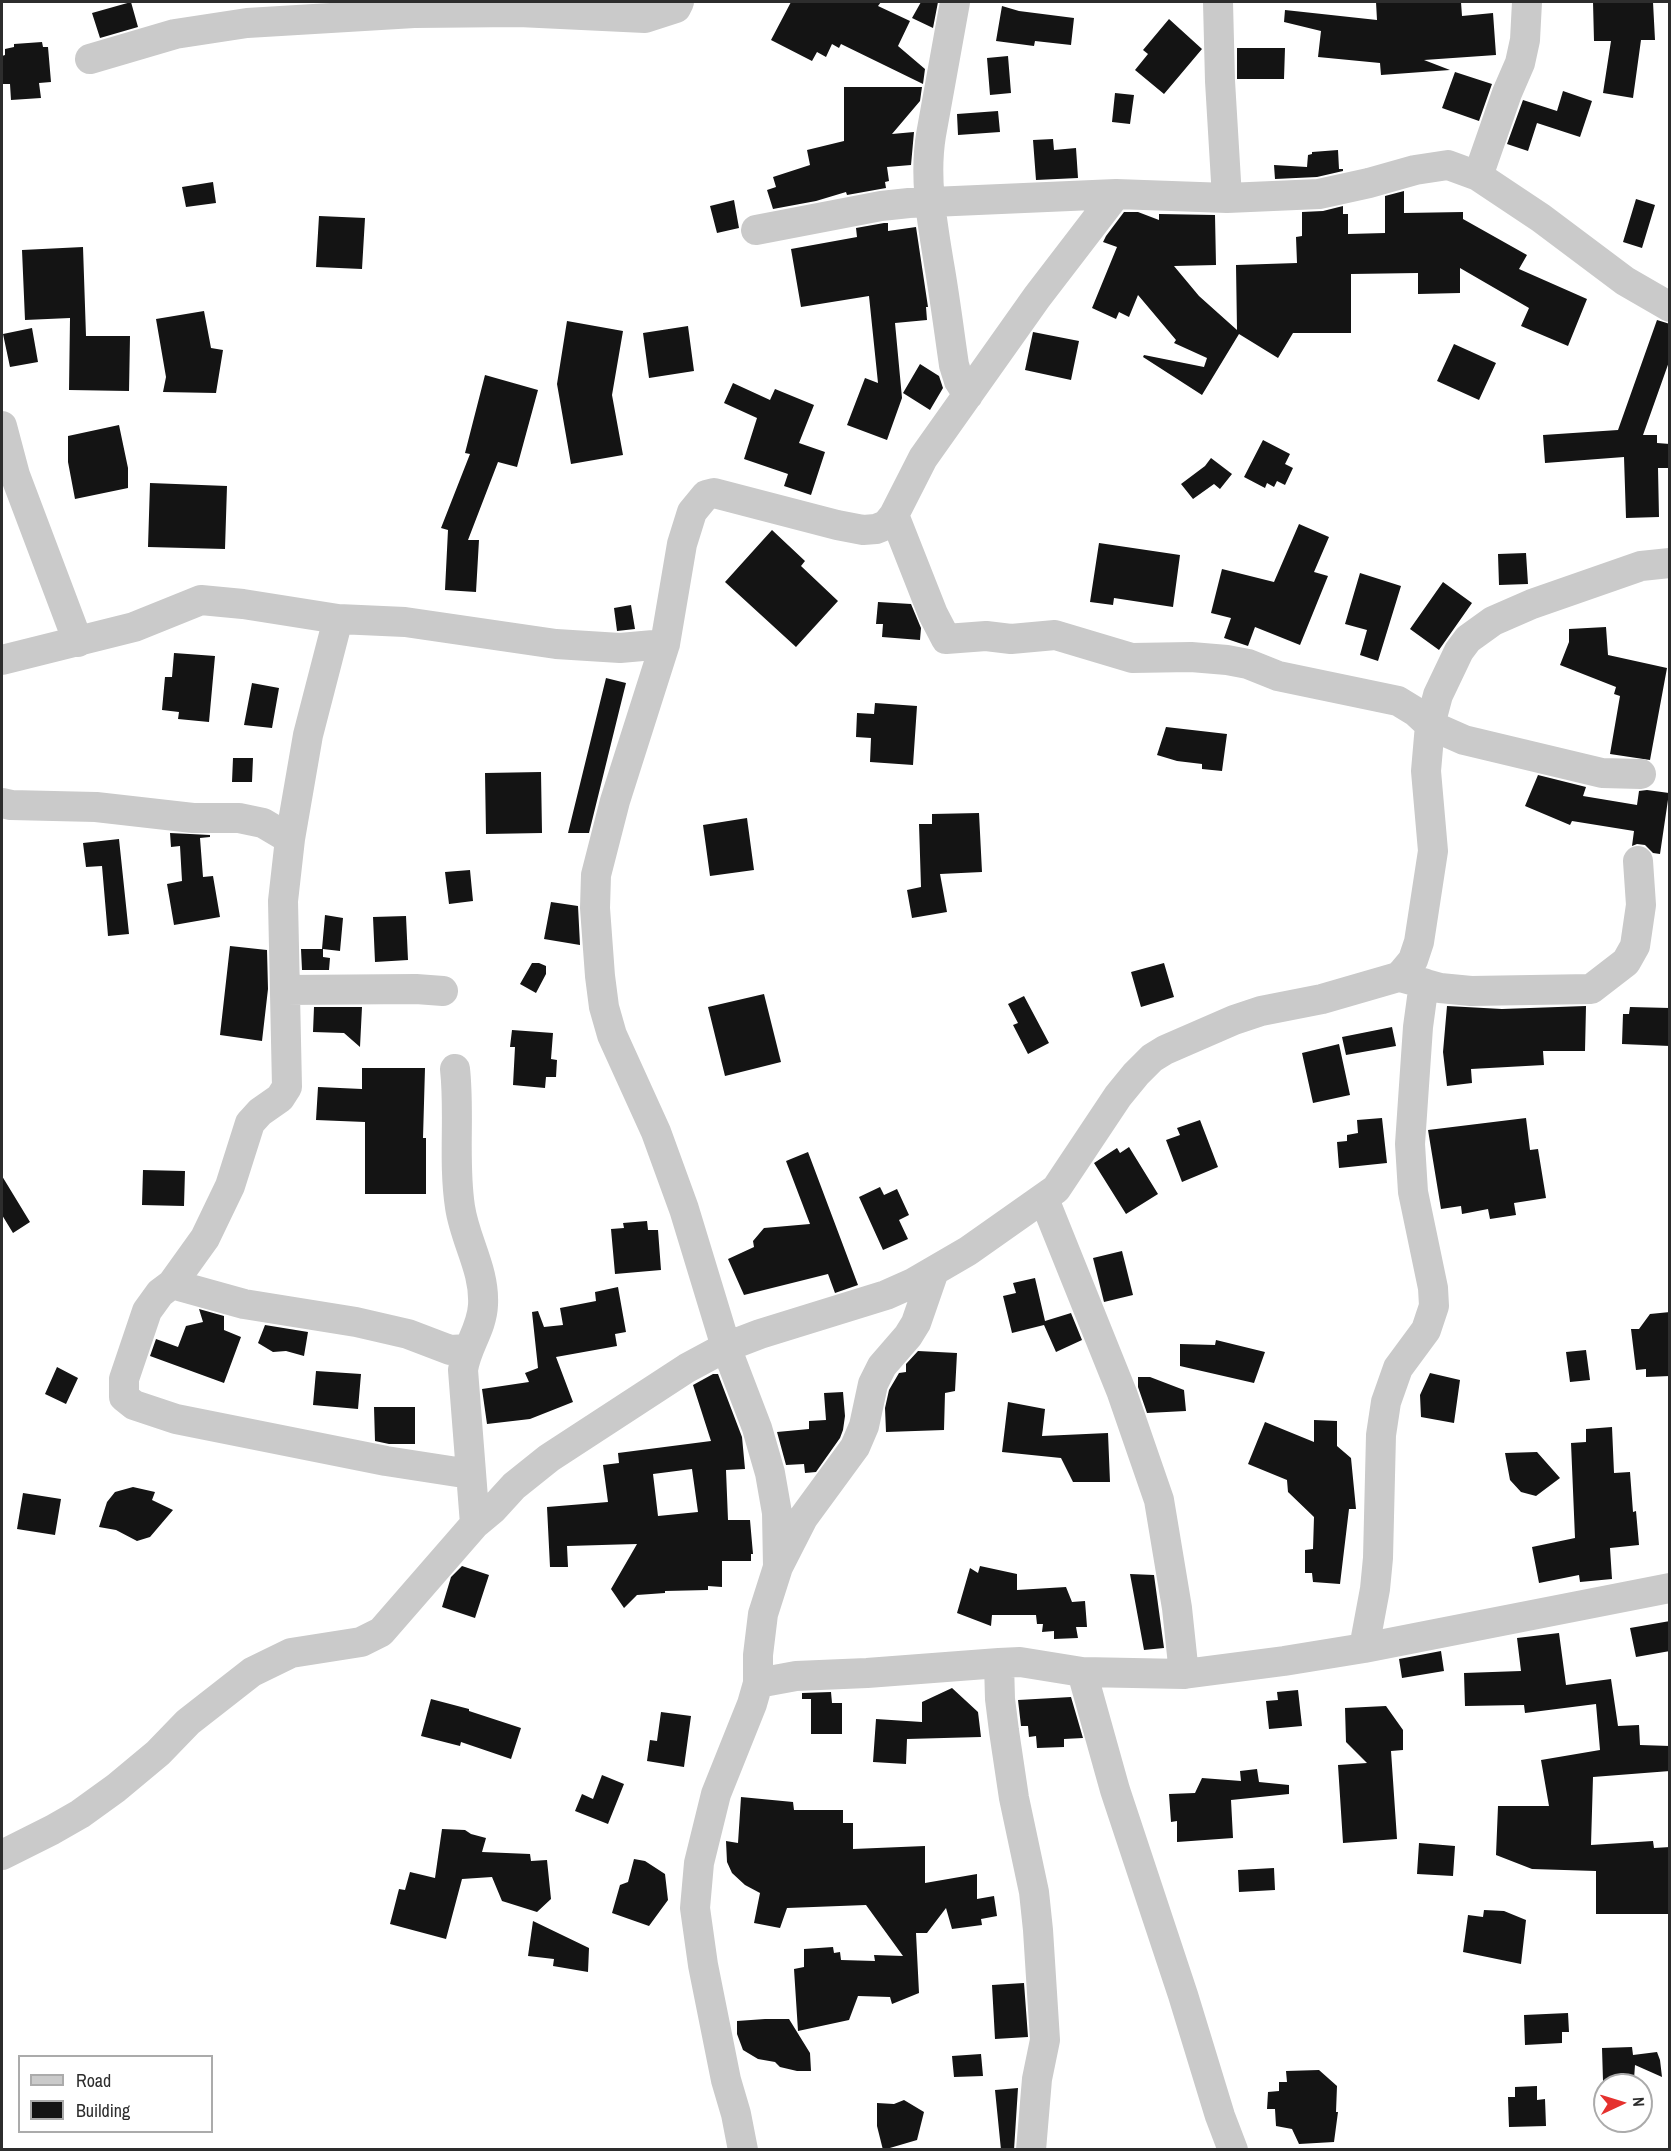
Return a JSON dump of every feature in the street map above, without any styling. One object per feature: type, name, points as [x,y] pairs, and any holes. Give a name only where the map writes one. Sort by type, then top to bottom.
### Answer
[{"type":"street","points":[[90,59],[176,34],[247,23],[297,11],[519,12],[645,18],[676,8],[680,2]]},
{"type":"street","points":[[955,2],[928,153],[930,203],[954,365],[959,381],[968,395]]},
{"type":"street","points":[[1218,2],[1227,198]]},
{"type":"street","points":[[1478,176],[1520,63],[1526,40],[1527,2]]},
{"type":"street","points":[[756,230],[881,206],[1116,194],[1227,198],[1319,194],[1438,165],[1460,168],[1478,176],[1541,218],[1625,281],[1670,307]]},
{"type":"street","points":[[778,1567],[777,1513],[770,1473],[757,1428],[726,1347],[684,1209],[656,1132],[612,1035],[604,1007],[594,882],[615,801],[665,644],[682,544],[692,512],[706,495],[714,493],[837,525],[863,530],[881,527],[894,515],[923,458],[1037,297],[1116,194]]},
{"type":"street","points":[[2,426],[15,475],[78,642]]},
{"type":"street","points":[[894,515],[927,599],[946,639],[986,636],[1011,639],[1055,635],[1132,658],[1191,657],[1248,664],[1278,676],[1398,701],[1430,724],[1464,740],[1602,773],[1641,774]]},
{"type":"street","points":[[1364,1648],[1375,1589],[1378,1558],[1381,1435],[1386,1402],[1398,1368],[1426,1330],[1434,1306],[1433,1288],[1413,1192],[1410,1144],[1418,1027],[1411,980],[1433,851],[1426,771],[1430,724],[1438,695],[1459,651],[1468,639],[1493,621],[1532,604],[1610,576],[1641,566],[1670,563]]},
{"type":"street","points":[[2,660],[148,623],[201,600],[243,604],[338,619],[405,622],[556,644],[620,648],[665,644]]},
{"type":"street","points":[[338,619],[308,735],[290,839],[284,901],[286,1087],[280,1098],[260,1112],[250,1123],[230,1186],[216,1217],[191,1260],[172,1284],[152,1303],[136,1340],[123,1387],[124,1397],[134,1405],[176,1419],[386,1461],[470,1474]]},
{"type":"street","points":[[2,803],[96,807],[193,818],[239,818],[263,822],[290,839]]},
{"type":"street","points":[[2,1856],[70,1820],[116,1788],[158,1753],[188,1722],[252,1672],[291,1653],[361,1642],[381,1632],[475,1524],[493,1509],[514,1486],[549,1458],[687,1368],[726,1347],[760,1334],[886,1295],[913,1283],[968,1251],[1044,1199],[1056,1189],[1072,1168],[1118,1096],[1152,1058],[1165,1050],[1195,1035],[1261,1011],[1411,980],[1440,988],[1471,991],[1591,989],[1626,962],[1635,946],[1641,905],[1638,861]]},
{"type":"street","points":[[285,990],[416,989],[442,991]]},
{"type":"street","points":[[455,1069],[460,1209],[477,1259],[483,1290],[480,1323],[463,1370],[475,1524]]},
{"type":"street","points":[[1044,1199],[1122,1393],[1159,1500],[1177,1608],[1184,1674]]},
{"type":"street","points":[[743,2150],[726,2080],[703,1965],[695,1908],[699,1863],[716,1794],[752,1704],[758,1683],[758,1655],[763,1614],[778,1567],[803,1518],[855,1447],[864,1426],[873,1384],[882,1366],[916,1323],[933,1271]]},
{"type":"street","points":[[172,1284],[244,1304],[387,1329],[408,1334],[450,1350],[469,1349]]},
{"type":"street","points":[[758,1683],[796,1676],[1020,1662],[1082,1672],[1184,1674],[1364,1648],[1670,1588]]},
{"type":"street","points":[[999,1663],[1004,1731],[1014,1798],[1034,1892],[1040,1953],[1045,2040],[1037,2079],[1031,2150]]},
{"type":"street","points":[[1082,1672],[1115,1791],[1167,1943],[1220,2116],[1233,2150]]},
{"type":"building","points":[[131,2],[138,27],[100,38],[92,13]]},
{"type":"building","points":[[791,2],[881,2],[878,6],[910,21],[898,46],[925,69],[923,84],[841,44],[839,48],[832,44],[826,57],[817,52],[812,61],[771,40]]},
{"type":"building","points":[[921,2],[938,2],[933,28],[912,18]]},
{"type":"building","points":[[1376,2],[1461,2],[1462,16],[1493,13],[1496,55],[1424,60],[1450,70],[1381,75],[1380,63],[1318,57],[1321,31],[1284,22],[1285,10],[1377,20]]},
{"type":"building","points":[[1593,2],[1653,2],[1655,40],[1641,40],[1633,98],[1603,93],[1611,41],[1594,41]]},
{"type":"building","points":[[1002,6],[1019,11],[1074,18],[1071,45],[1035,41],[1034,46],[996,41]]},
{"type":"building","points":[[1169,19],[1202,49],[1164,94],[1135,70],[1148,54],[1143,50]]},
{"type":"building","points":[[42,42],[43,47],[48,47],[51,82],[39,83],[41,98],[11,100],[10,84],[2,84],[2,56],[5,55],[5,49],[14,47],[14,44]]},
{"type":"building","points":[[1237,48],[1285,48],[1284,79],[1237,79]]},
{"type":"building","points":[[1008,56],[1011,93],[990,95],[987,58]]},
{"type":"building","points":[[1455,72],[1492,84],[1479,121],[1442,108]]},
{"type":"building","points":[[844,87],[922,87],[920,101],[892,134],[914,132],[911,165],[887,167],[889,181],[885,182],[886,188],[847,195],[846,192],[816,201],[773,209],[767,190],[776,187],[773,177],[810,165],[807,150],[844,141]]},
{"type":"building","points":[[1563,91],[1592,101],[1580,137],[1537,123],[1528,151],[1507,144],[1523,100],[1557,111]]},
{"type":"building","points":[[1115,93],[1134,95],[1130,124],[1112,122]]},
{"type":"building","points":[[998,111],[1000,132],[958,135],[957,114]]},
{"type":"building","points":[[1053,139],[1054,150],[1076,148],[1078,178],[1036,180],[1033,140]]},
{"type":"building","points":[[1338,150],[1339,169],[1343,171],[1317,177],[1275,179],[1274,165],[1307,167],[1308,155],[1312,152]]},
{"type":"building","points":[[213,182],[216,203],[186,207],[182,187]]},
{"type":"building","points":[[1404,191],[1404,213],[1463,212],[1463,219],[1527,255],[1519,269],[1587,299],[1568,346],[1521,326],[1529,308],[1460,268],[1460,293],[1418,294],[1418,273],[1351,274],[1351,333],[1293,333],[1278,358],[1239,334],[1202,395],[1143,357],[1144,355],[1204,367],[1207,358],[1174,343],[1176,340],[1138,295],[1129,317],[1119,312],[1116,319],[1092,308],[1117,247],[1103,242],[1124,212],[1138,212],[1159,220],[1159,214],[1215,215],[1216,265],[1174,266],[1199,296],[1237,330],[1236,265],[1297,263],[1296,237],[1302,236],[1302,212],[1323,211],[1343,206],[1343,214],[1348,214],[1348,234],[1385,233],[1385,196]]},
{"type":"building","points":[[1636,199],[1655,205],[1642,248],[1623,242]]},
{"type":"building","points":[[734,200],[739,228],[717,233],[710,206]]},
{"type":"building","points":[[319,216],[365,218],[362,269],[316,267]]},
{"type":"building","points":[[888,223],[888,231],[916,227],[928,307],[926,307],[927,320],[895,323],[902,398],[887,440],[847,425],[865,378],[878,383],[869,296],[801,307],[791,249],[857,237],[856,228]]},
{"type":"building","points":[[83,247],[86,336],[130,336],[129,391],[69,390],[70,318],[25,320],[22,250]]},
{"type":"building","points":[[204,311],[211,348],[223,350],[216,393],[163,392],[166,377],[156,319]]},
{"type":"building","points":[[1657,320],[1670,324],[1670,359],[1643,435],[1657,435],[1657,443],[1670,444],[1670,468],[1658,468],[1659,517],[1626,518],[1624,457],[1545,463],[1543,435],[1618,430]]},
{"type":"building","points":[[567,321],[623,331],[612,395],[623,455],[571,464],[557,384]]},
{"type":"building","points":[[688,326],[694,371],[649,378],[643,333]]},
{"type":"building","points":[[32,328],[38,362],[10,367],[3,334]]},
{"type":"building","points":[[1033,332],[1079,341],[1071,380],[1025,370]]},
{"type":"building","points":[[1454,344],[1496,363],[1479,400],[1437,381]]},
{"type":"building","points":[[920,364],[939,376],[943,388],[930,410],[903,393]]},
{"type":"building","points":[[485,375],[538,390],[517,467],[498,462],[468,540],[479,540],[476,592],[445,590],[448,530],[441,528],[470,454],[465,453]]},
{"type":"building","points":[[733,383],[770,400],[775,389],[814,405],[799,443],[825,452],[811,495],[784,486],[788,474],[744,459],[757,418],[724,403]]},
{"type":"building","points":[[119,425],[128,468],[128,488],[75,499],[68,462],[68,436]]},
{"type":"building","points":[[1263,440],[1290,454],[1285,464],[1293,468],[1285,485],[1277,481],[1274,487],[1267,483],[1265,488],[1244,477]]},
{"type":"building","points":[[1211,458],[1232,474],[1220,489],[1214,484],[1193,499],[1181,484],[1205,466]]},
{"type":"building","points":[[150,483],[227,486],[225,549],[148,547]]},
{"type":"building","points":[[1299,524],[1329,537],[1314,572],[1328,576],[1300,645],[1255,627],[1248,646],[1224,638],[1231,618],[1211,613],[1222,569],[1274,582]]},
{"type":"building","points":[[772,530],[805,561],[801,566],[838,601],[796,647],[725,582]]},
{"type":"building","points":[[1099,543],[1180,555],[1173,607],[1114,598],[1113,605],[1090,602]]},
{"type":"building","points":[[1526,553],[1528,584],[1499,585],[1498,554]]},
{"type":"building","points":[[1360,573],[1401,586],[1378,661],[1360,655],[1367,630],[1345,624]]},
{"type":"building","points":[[1443,582],[1472,603],[1439,650],[1410,629]]},
{"type":"building","points":[[878,602],[911,604],[921,628],[920,640],[882,637],[883,624],[876,624]]},
{"type":"building","points":[[631,605],[635,629],[617,631],[614,608]]},
{"type":"building","points":[[1606,627],[1608,655],[1667,668],[1650,760],[1610,754],[1620,696],[1614,694],[1616,687],[1560,665],[1569,642],[1569,629]]},
{"type":"building","points":[[174,653],[215,656],[209,722],[178,719],[179,712],[162,710],[165,677],[172,677]]},
{"type":"building","points":[[606,678],[626,683],[589,833],[568,833]]},
{"type":"building","points":[[252,683],[279,688],[272,728],[244,725]]},
{"type":"building","points":[[875,703],[917,706],[913,765],[870,762],[871,738],[856,737],[857,713],[874,714]]},
{"type":"building","points":[[1166,727],[1227,734],[1222,771],[1202,769],[1202,764],[1177,761],[1157,755]]},
{"type":"building","points":[[233,758],[253,758],[252,782],[232,782]]},
{"type":"building","points":[[541,772],[542,833],[486,834],[485,773]]},
{"type":"building","points":[[1538,775],[1586,787],[1583,796],[1637,805],[1639,791],[1669,793],[1660,854],[1653,853],[1645,845],[1632,846],[1634,831],[1572,821],[1570,825],[1525,806]]},
{"type":"building","points":[[979,813],[982,872],[940,874],[947,912],[912,918],[907,890],[921,887],[919,824],[932,824],[932,814]]},
{"type":"building","points":[[747,818],[754,870],[710,876],[703,825]]},
{"type":"building","points":[[170,833],[210,835],[210,837],[200,838],[203,877],[213,876],[220,917],[174,925],[167,884],[182,881],[180,846],[171,847]]},
{"type":"building","points":[[119,839],[129,934],[108,936],[102,866],[86,867],[83,843]]},
{"type":"building","points":[[470,870],[473,901],[449,904],[445,872]]},
{"type":"building","points":[[551,902],[578,906],[580,945],[544,939]]},
{"type":"building","points":[[325,915],[343,918],[340,951],[323,949],[323,957],[330,958],[329,970],[302,970],[301,949],[322,949]]},
{"type":"building","points":[[406,916],[408,960],[375,962],[373,917]]},
{"type":"building","points":[[230,946],[267,950],[268,989],[262,1041],[220,1035]]},
{"type":"building","points":[[532,963],[546,966],[546,974],[536,993],[520,984]]},
{"type":"building","points":[[1164,963],[1174,997],[1141,1007],[1131,972]]},
{"type":"building","points":[[764,994],[781,1062],[725,1076],[708,1007]]},
{"type":"building","points":[[1024,996],[1049,1043],[1028,1054],[1013,1025],[1018,1023],[1008,1004]]},
{"type":"building","points":[[1447,1006],[1502,1009],[1586,1006],[1585,1051],[1543,1051],[1544,1065],[1471,1069],[1472,1083],[1447,1086],[1443,1052]]},
{"type":"building","points":[[314,1007],[362,1007],[360,1047],[344,1033],[313,1032]]},
{"type":"building","points":[[1630,1007],[1670,1008],[1670,1046],[1622,1044],[1623,1014],[1629,1014]]},
{"type":"building","points":[[1392,1027],[1396,1046],[1346,1055],[1342,1037]]},
{"type":"building","points":[[512,1030],[553,1033],[551,1059],[557,1060],[556,1077],[546,1077],[545,1088],[513,1085],[515,1047],[510,1047]]},
{"type":"building","points":[[1339,1044],[1350,1095],[1313,1103],[1302,1053]]},
{"type":"building","points":[[362,1068],[425,1068],[423,1138],[426,1138],[426,1194],[365,1194],[365,1122],[316,1120],[318,1087],[362,1089]]},
{"type":"building","points":[[1382,1118],[1387,1163],[1339,1168],[1337,1142],[1347,1141],[1347,1135],[1358,1133],[1357,1120]]},
{"type":"building","points":[[1526,1118],[1530,1150],[1538,1149],[1546,1198],[1514,1203],[1516,1215],[1490,1219],[1488,1209],[1462,1214],[1461,1206],[1441,1209],[1428,1130]]},
{"type":"building","points":[[1200,1120],[1218,1167],[1182,1182],[1166,1140],[1180,1135],[1177,1128]]},
{"type":"building","points":[[1129,1147],[1158,1194],[1126,1214],[1094,1163],[1117,1148],[1120,1153]]},
{"type":"building","points":[[808,1152],[858,1285],[835,1293],[828,1274],[744,1295],[728,1259],[754,1247],[753,1241],[764,1228],[810,1224],[786,1161]]},
{"type":"building","points":[[143,1170],[185,1171],[184,1206],[142,1205]]},
{"type":"building","points":[[2,1176],[30,1222],[13,1233],[2,1215]]},
{"type":"building","points":[[880,1187],[884,1195],[897,1189],[909,1215],[899,1220],[908,1239],[883,1250],[859,1197]]},
{"type":"building","points":[[647,1221],[648,1230],[658,1230],[661,1270],[615,1274],[611,1229],[624,1228],[623,1223]]},
{"type":"building","points":[[1122,1251],[1133,1295],[1104,1302],[1093,1258]]},
{"type":"building","points":[[1035,1278],[1045,1321],[1071,1313],[1082,1340],[1056,1352],[1044,1325],[1012,1333],[1003,1296],[1016,1293],[1013,1283]]},
{"type":"building","points":[[618,1287],[626,1332],[615,1334],[617,1346],[556,1357],[573,1402],[530,1419],[487,1424],[482,1389],[529,1382],[525,1373],[538,1368],[532,1312],[538,1311],[544,1327],[563,1325],[560,1308],[596,1301],[595,1292]]},
{"type":"building","points":[[199,1309],[224,1316],[224,1330],[241,1337],[224,1383],[150,1356],[156,1339],[178,1347],[186,1326],[203,1322]]},
{"type":"building","points":[[1670,1312],[1670,1376],[1646,1377],[1646,1369],[1636,1370],[1631,1329],[1639,1329],[1650,1314]]},
{"type":"building","points":[[265,1325],[308,1332],[304,1356],[286,1351],[273,1352],[258,1343]]},
{"type":"building","points":[[1216,1340],[1265,1352],[1254,1383],[1180,1366],[1180,1344],[1215,1345]]},
{"type":"building","points":[[1586,1350],[1590,1380],[1570,1382],[1566,1352]]},
{"type":"building","points":[[918,1351],[957,1353],[955,1391],[945,1393],[944,1430],[886,1432],[885,1408],[889,1390],[899,1373],[906,1372],[906,1364]]},
{"type":"building","points":[[57,1367],[78,1378],[66,1404],[45,1394]]},
{"type":"building","points":[[316,1371],[361,1374],[358,1409],[313,1405]]},
{"type":"building","points":[[1430,1373],[1460,1380],[1454,1423],[1421,1417],[1420,1395]]},
{"type":"building","points":[[713,1374],[718,1374],[742,1437],[745,1469],[726,1470],[728,1520],[750,1520],[753,1554],[751,1554],[751,1561],[722,1561],[722,1587],[708,1586],[708,1590],[665,1591],[665,1593],[637,1595],[624,1608],[611,1589],[637,1544],[567,1546],[568,1567],[550,1567],[547,1507],[608,1502],[603,1465],[619,1463],[618,1453],[711,1441],[693,1385]],"holes":[[[692,1469],[698,1512],[658,1516],[653,1474]]]},
{"type":"building","points":[[1138,1377],[1150,1377],[1184,1390],[1186,1411],[1147,1413],[1138,1387]]},
{"type":"building","points":[[843,1392],[845,1416],[843,1430],[840,1438],[816,1472],[805,1473],[804,1464],[786,1465],[777,1432],[809,1429],[809,1421],[826,1420],[824,1393]]},
{"type":"building","points":[[1008,1402],[1045,1409],[1042,1436],[1108,1433],[1110,1482],[1073,1482],[1061,1458],[1002,1452]]},
{"type":"building","points":[[374,1407],[415,1407],[415,1444],[389,1444],[375,1441]]},
{"type":"building","points":[[1314,1420],[1337,1421],[1337,1446],[1351,1458],[1356,1509],[1349,1509],[1340,1584],[1313,1582],[1312,1573],[1305,1573],[1305,1550],[1313,1549],[1314,1517],[1288,1492],[1287,1480],[1248,1464],[1265,1422],[1314,1442]]},
{"type":"building","points":[[1612,1427],[1614,1473],[1630,1472],[1633,1512],[1636,1511],[1639,1545],[1610,1548],[1612,1579],[1580,1582],[1579,1575],[1539,1583],[1532,1547],[1575,1538],[1571,1443],[1586,1442],[1586,1429]]},
{"type":"building","points":[[1537,1452],[1560,1478],[1536,1496],[1521,1492],[1510,1480],[1505,1453]]},
{"type":"building","points":[[133,1487],[155,1492],[152,1500],[173,1510],[150,1537],[137,1541],[116,1530],[99,1527],[107,1502],[115,1492]]},
{"type":"building","points":[[23,1493],[61,1499],[55,1535],[17,1529]]},
{"type":"building","points":[[462,1566],[489,1575],[475,1618],[442,1607],[451,1577]]},
{"type":"building","points":[[980,1566],[1017,1574],[1017,1590],[1066,1587],[1072,1602],[1085,1601],[1087,1627],[1076,1627],[1078,1638],[1054,1639],[1054,1631],[1042,1632],[1043,1624],[1037,1624],[1036,1615],[992,1615],[991,1626],[957,1613],[970,1568],[978,1573]]},
{"type":"building","points":[[1130,1574],[1154,1575],[1164,1648],[1144,1650]]},
{"type":"building","points":[[1670,1621],[1670,1651],[1636,1657],[1630,1628]]},
{"type":"building","points":[[1559,1633],[1566,1685],[1611,1679],[1618,1726],[1639,1725],[1640,1745],[1670,1746],[1670,1771],[1593,1777],[1591,1845],[1653,1841],[1654,1848],[1670,1847],[1670,1914],[1596,1914],[1596,1871],[1532,1869],[1496,1855],[1498,1806],[1549,1806],[1541,1760],[1600,1750],[1596,1704],[1525,1713],[1524,1705],[1465,1706],[1464,1673],[1521,1671],[1517,1638]]},
{"type":"building","points":[[1441,1651],[1444,1671],[1402,1678],[1399,1659]]},
{"type":"building","points":[[952,1688],[978,1712],[981,1737],[907,1739],[906,1764],[873,1762],[876,1719],[922,1722],[922,1702]]},
{"type":"building","points":[[1298,1690],[1302,1726],[1269,1729],[1266,1701],[1278,1700],[1277,1692]]},
{"type":"building","points":[[831,1692],[832,1703],[842,1703],[842,1734],[811,1734],[811,1699],[802,1699],[802,1693]]},
{"type":"building","points":[[1071,1697],[1083,1738],[1064,1739],[1064,1747],[1037,1748],[1036,1736],[1029,1737],[1028,1726],[1021,1726],[1018,1700]]},
{"type":"building","points":[[431,1699],[469,1709],[469,1711],[521,1728],[511,1759],[461,1742],[460,1746],[421,1736]]},
{"type":"building","points":[[1386,1706],[1403,1730],[1403,1750],[1391,1751],[1397,1839],[1343,1843],[1338,1765],[1367,1763],[1346,1742],[1345,1708]]},
{"type":"building","points":[[661,1712],[691,1716],[684,1767],[647,1761],[650,1740],[657,1741]]},
{"type":"building","points":[[1257,1769],[1259,1782],[1289,1785],[1289,1794],[1231,1800],[1233,1838],[1177,1842],[1177,1821],[1171,1822],[1169,1794],[1195,1793],[1202,1778],[1241,1781],[1240,1771]]},
{"type":"building","points":[[602,1775],[624,1784],[608,1824],[575,1811],[582,1794],[593,1799]]},
{"type":"building","points":[[741,1797],[793,1802],[794,1810],[843,1810],[843,1823],[853,1823],[853,1849],[925,1846],[925,1883],[977,1874],[977,1899],[994,1896],[997,1916],[981,1919],[982,1925],[952,1929],[946,1908],[927,1933],[916,1933],[919,1993],[892,2004],[890,1997],[858,1996],[849,2020],[798,2031],[794,1969],[804,1967],[804,1949],[833,1947],[834,1953],[840,1952],[841,1960],[875,1961],[874,1955],[903,1956],[866,1905],[787,1908],[780,1928],[754,1923],[760,1893],[745,1885],[732,1873],[727,1862],[726,1841],[738,1843]]},
{"type":"building","points":[[442,1829],[465,1830],[486,1838],[482,1852],[530,1854],[531,1861],[547,1860],[551,1899],[537,1912],[502,1901],[492,1877],[462,1879],[446,1939],[390,1924],[399,1889],[405,1890],[410,1872],[435,1878]]},
{"type":"building","points":[[1419,1843],[1455,1846],[1453,1876],[1417,1874]]},
{"type":"building","points":[[634,1859],[645,1861],[665,1874],[668,1900],[649,1926],[612,1913],[620,1885],[628,1882]]},
{"type":"building","points":[[1274,1868],[1275,1890],[1239,1892],[1238,1870]]},
{"type":"building","points":[[1484,1910],[1504,1911],[1526,1920],[1521,1964],[1463,1952],[1468,1915],[1483,1917]]},
{"type":"building","points":[[533,1921],[589,1948],[588,1972],[553,1966],[554,1959],[528,1956]]},
{"type":"building","points":[[1024,1983],[1028,2037],[995,2039],[992,1985]]},
{"type":"building","points":[[1568,2013],[1569,2032],[1562,2032],[1562,2043],[1525,2045],[1524,2015]]},
{"type":"building","points":[[789,2019],[810,2053],[811,2071],[780,2067],[775,2062],[758,2059],[743,2050],[737,2034],[737,2021]]},
{"type":"building","points":[[1632,2047],[1633,2055],[1657,2052],[1662,2077],[1635,2065],[1634,2073],[1603,2073],[1602,2048]]},
{"type":"building","points":[[981,2054],[983,2076],[954,2077],[952,2056]]},
{"type":"building","points":[[1319,2070],[1337,2086],[1336,2112],[1338,2112],[1334,2142],[1299,2144],[1292,2129],[1276,2126],[1275,2109],[1267,2109],[1268,2092],[1279,2091],[1279,2082],[1287,2082],[1286,2071]]},
{"type":"building","points":[[1537,2086],[1537,2100],[1545,2099],[1546,2126],[1509,2127],[1508,2097],[1515,2097],[1515,2087]]},
{"type":"building","points":[[1018,2088],[1014,2150],[1001,2150],[995,2090]]},
{"type":"building","points":[[904,2100],[924,2112],[917,2140],[883,2150],[877,2126],[877,2103],[894,2104]]}]
